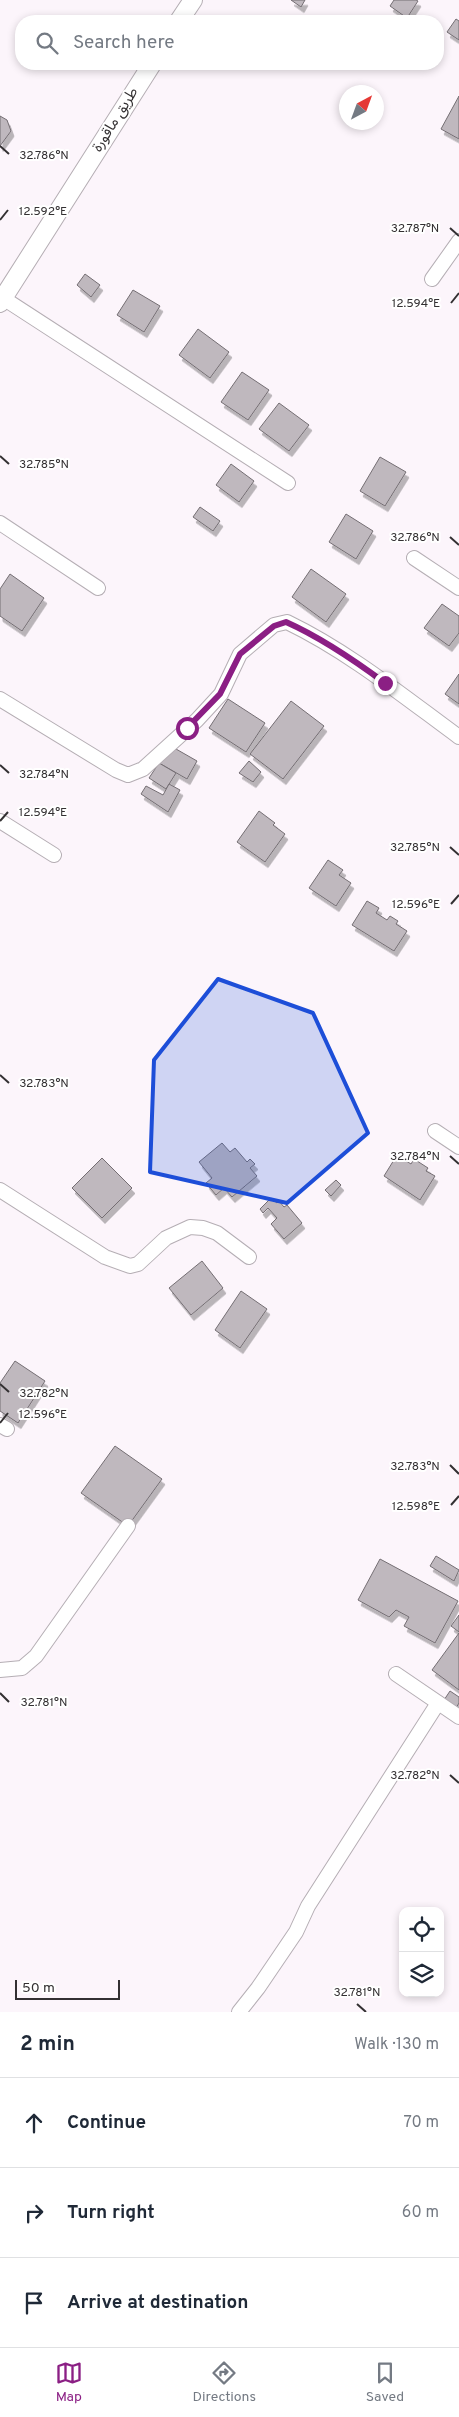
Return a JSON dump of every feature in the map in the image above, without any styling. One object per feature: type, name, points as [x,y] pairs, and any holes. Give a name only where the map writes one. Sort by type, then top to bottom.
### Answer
[{"type":"street","points":[[183,15],[193,0]]},
{"type":"street","name":"طريق ماقورة","points":[[2,301],[148,70]]},
{"type":"street","points":[[432,279],[459,241]]},
{"type":"street","points":[[2,301],[288,483]]},
{"type":"street","points":[[0,523],[98,588]]},
{"type":"street","points":[[414,558],[459,588]]},
{"type":"street","points":[[0,698],[116,770],[128,775],[143,768],[197,720],[220,694],[240,654],[274,626],[286,622],[308,632],[355,661],[459,738]]},
{"type":"street","points":[[0,821],[54,855]]},
{"type":"street","points":[[435,1132],[459,1147]]},
{"type":"street","points":[[0,1190],[105,1257],[130,1266],[138,1264],[166,1238],[190,1227],[203,1228],[217,1233],[249,1257]]},
{"type":"street","points":[[0,1670],[22,1668],[36,1656],[128,1526]]},
{"type":"street","points":[[396,1674],[459,1717]]},
{"type":"street","points":[[238,2012],[258,1988],[296,1932],[308,1906],[438,1703]]},
{"type":"highlighted area","points":[[218,979],[313,1013],[368,1133],[287,1203],[150,1172],[154,1060]]},
{"type":"building","points":[[291,0],[305,0],[301,7]]},
{"type":"building","points":[[394,0],[418,1],[409,15],[403,15],[390,6]]},
{"type":"building","points":[[456,19],[459,21],[459,40],[447,32]]},
{"type":"building","points":[[459,96],[459,139],[441,129]]},
{"type":"building","points":[[0,116],[7,120],[11,131],[0,146]]},
{"type":"building","points":[[85,274],[100,285],[91,297],[77,285]]},
{"type":"building","points":[[133,290],[160,306],[144,332],[117,315]]},
{"type":"building","points":[[198,329],[229,352],[210,378],[179,355]]},
{"type":"building","points":[[242,372],[269,390],[248,420],[221,402]]},
{"type":"building","points":[[279,403],[309,425],[289,451],[259,429]]},
{"type":"building","points":[[380,457],[406,472],[385,506],[360,491]]},
{"type":"building","points":[[231,464],[254,481],[239,502],[216,485]]},
{"type":"building","points":[[200,507],[220,521],[213,531],[193,517]]},
{"type":"building","points":[[346,514],[373,531],[356,559],[329,542]]},
{"type":"building","points":[[311,569],[346,594],[326,622],[292,597]]},
{"type":"building","points":[[10,574],[44,598],[22,631],[0,616],[0,589]]},
{"type":"building","points":[[442,604],[459,616],[459,633],[449,646],[424,628]]},
{"type":"building","points":[[459,674],[459,704],[445,694]]},
{"type":"building","points":[[228,699],[265,723],[246,752],[209,728]]},
{"type":"building","points":[[291,701],[324,726],[283,779],[250,754]]},
{"type":"building","points":[[169,745],[197,761],[187,779],[159,763]]},
{"type":"building","points":[[249,761],[261,772],[253,782],[239,773]]},
{"type":"building","points":[[159,763],[176,773],[166,789],[149,778]]},
{"type":"building","points":[[169,784],[180,790],[168,812],[141,794],[146,786],[163,795]]},
{"type":"building","points":[[259,811],[275,823],[273,825],[285,834],[265,862],[237,842]]},
{"type":"building","points":[[328,860],[343,870],[339,875],[351,883],[336,906],[309,888]]},
{"type":"building","points":[[367,901],[379,908],[376,913],[387,920],[390,916],[398,921],[396,924],[407,931],[394,951],[352,925]]},
{"type":"building","points":[[222,1143],[230,1152],[235,1148],[247,1162],[250,1159],[255,1164],[250,1168],[257,1176],[232,1197],[224,1188],[216,1195],[206,1183],[212,1178],[199,1162]]},
{"type":"building","points":[[397,1155],[411,1164],[414,1159],[428,1168],[426,1171],[435,1176],[420,1200],[384,1176]]},
{"type":"building","points":[[102,1158],[132,1188],[102,1218],[72,1188]]},
{"type":"building","points":[[336,1180],[341,1185],[331,1196],[325,1190]]},
{"type":"building","points":[[271,1198],[277,1203],[279,1201],[284,1207],[287,1205],[302,1223],[284,1239],[271,1224],[277,1218],[268,1208],[263,1213],[260,1209]]},
{"type":"building","points":[[202,1261],[223,1288],[191,1315],[169,1288]]},
{"type":"building","points":[[241,1291],[267,1309],[240,1348],[215,1330]]},
{"type":"building","points":[[15,1361],[45,1381],[18,1423],[0,1411],[0,1383]]},
{"type":"building","points":[[115,1446],[162,1479],[128,1526],[81,1493]]},
{"type":"building","points":[[436,1556],[459,1570],[454,1581],[430,1566]]},
{"type":"building","points":[[380,1559],[458,1601],[435,1643],[404,1626],[409,1617],[396,1610],[389,1617],[358,1600]]},
{"type":"building","points":[[459,1615],[459,1632],[451,1626]]},
{"type":"building","points":[[459,1633],[459,1690],[432,1670]]},
{"type":"building","points":[[450,1691],[459,1697],[459,1703],[456,1708],[444,1700]]},
{"type":"route","points":[[187,728],[197,720],[220,694],[240,654],[274,626],[286,622],[308,632],[355,661],[385,683]]}]
